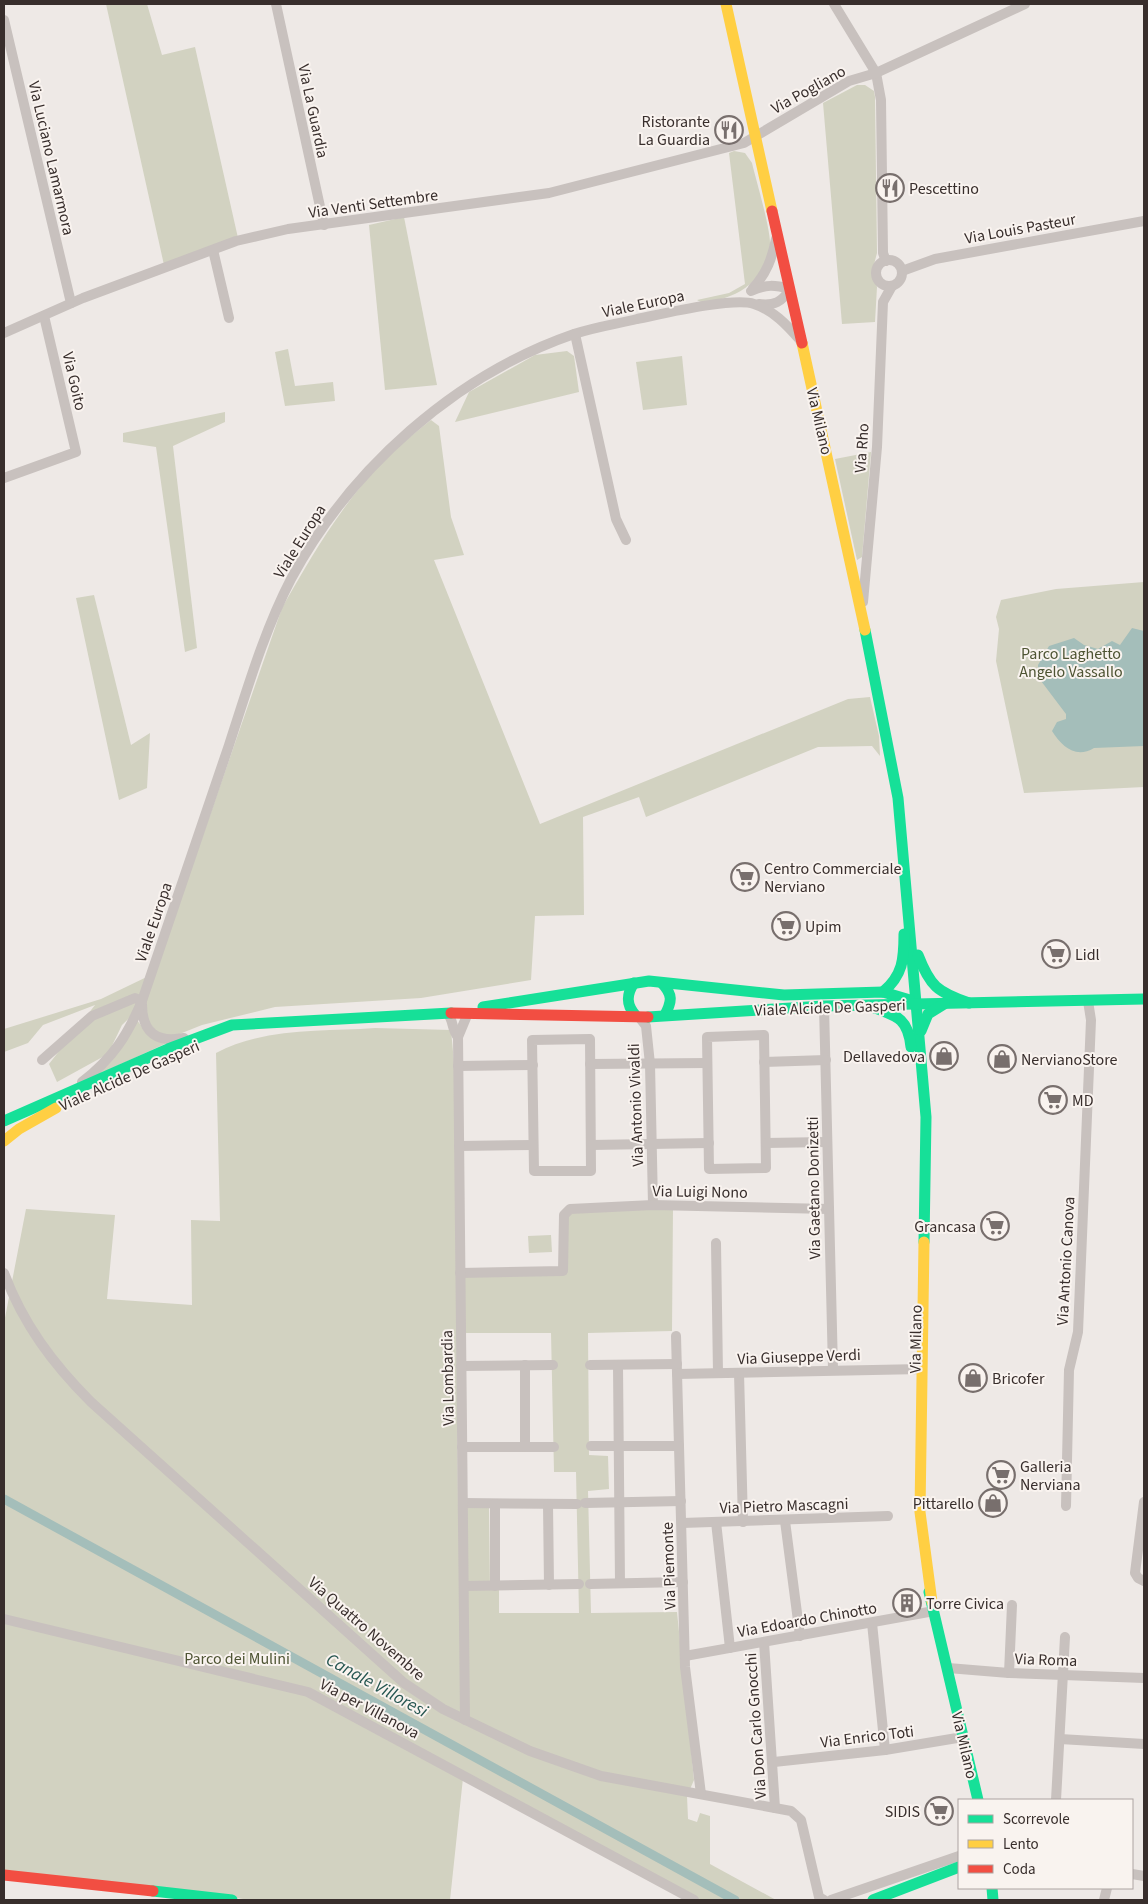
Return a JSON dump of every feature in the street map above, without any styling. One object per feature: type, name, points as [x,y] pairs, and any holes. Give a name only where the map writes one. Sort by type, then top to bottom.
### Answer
[{"type":"street","name":"Via La Guardia","points":[[276,4],[324,224]]},
{"type":"street","name":"Via Milano","points":[[726,4],[862,613],[884,718],[903,840],[926,1117],[919,1369]]},
{"type":"street","points":[[834,4],[876,73],[881,100],[882,253],[886,261]]},
{"type":"street","name":"Via Pogliano","points":[[755,136],[849,81],[876,73],[1025,4]]},
{"type":"street","name":"Via Luciano Lamarmora","points":[[4,20],[71,304]]},
{"type":"street","name":"Via Venti Settembre","points":[[4,333],[71,304],[236,241],[288,229],[550,193],[744,143],[755,136]]},
{"type":"street","name":"Via Louis Pasteur","points":[[902,271],[935,259],[1144,221]]},
{"type":"street","name":"Viale Europa","points":[[737,301],[751,291],[769,265],[777,233]]},
{"type":"street","points":[[213,250],[229,318]]},
{"type":"street","points":[[892,286],[883,285],[876,274],[879,265],[886,261],[898,264],[902,271]]},
{"type":"street","name":"Via Rho","points":[[862,613],[879,392],[883,302],[892,286],[898,282],[902,271]]},
{"type":"street","points":[[751,291],[772,284],[790,289],[783,300],[775,304],[754,304]]},
{"type":"street","name":"Viale Europa","points":[[68,1094],[110,1057],[131,1027],[142,1001],[272,622],[292,579],[316,538],[337,509],[380,459],[429,416],[497,370],[536,350],[575,334],[737,301],[754,304],[777,317],[802,342]]},
{"type":"street","name":"Via Goito","points":[[4,478],[76,452],[44,316]]},
{"type":"street","points":[[575,334],[616,519],[626,540]]},
{"type":"street","name":"Via Milano","points":[[882,992],[895,983],[904,965],[903,840]]},
{"type":"street","points":[[912,938],[929,982],[939,993],[969,1003]]},
{"type":"street","points":[[634,983],[629,991],[627,1001],[629,1010],[637,1016]]},
{"type":"street","name":"Viale Alcide De Gasperi","points":[[454,1014],[634,983],[662,983],[784,995],[882,992],[918,1003]]},
{"type":"street","points":[[661,1015],[672,1001],[670,992],[662,983]]},
{"type":"street","points":[[42,1060],[92,1016],[135,998],[142,1001],[145,1024],[159,1038],[172,1040],[204,1035]]},
{"type":"street","points":[[918,1003],[1144,999]]},
{"type":"street","name":"Via Antonio Canova","points":[[1066,1506],[1070,1370],[1078,1332],[1092,1001]]},
{"type":"street","name":"Viale Alcide De Gasperi","points":[[4,1121],[204,1035],[232,1025],[454,1014],[637,1016],[918,1003]]},
{"type":"street","points":[[920,1038],[927,1014],[934,1007],[944,1004]]},
{"type":"street","name":"Via Gaetano Donizetti","points":[[824,1006],[833,1369]]},
{"type":"street","points":[[872,1006],[896,1016],[905,1022],[910,1029],[913,1084],[918,1117]]},
{"type":"street","name":"Via Lombardia","points":[[454,1014],[453,1028],[458,1036]]},
{"type":"street","name":"Via Lombardia","points":[[454,1014],[458,1036],[465,1720]]},
{"type":"street","name":"Via Antonio Vivaldi","points":[[648,1034],[650,1026],[661,1015]]},
{"type":"street","name":"Via Antonio Vivaldi","points":[[637,1016],[646,1026],[648,1034],[653,1205]]},
{"type":"street","name":"Viale Alcide De Gasperi","points":[[4,1141],[41,1115],[123,1076],[210,1039],[260,1023]]},
{"type":"street","points":[[764,1035],[764,1062],[766,1168],[710,1168],[707,1037],[764,1035]]},
{"type":"street","points":[[590,1039],[590,1064],[591,1171],[534,1171],[532,1040],[590,1039]]},
{"type":"street","points":[[764,1062],[826,1060]]},
{"type":"street","points":[[590,1064],[708,1063]]},
{"type":"street","points":[[458,1066],[533,1065]]},
{"type":"street","name":"Via Milano","points":[[922,1074],[918,1117],[920,1512],[933,1606],[978,1799]]},
{"type":"street","points":[[766,1143],[827,1142]]},
{"type":"street","points":[[591,1145],[709,1143]]},
{"type":"street","points":[[459,1146],[534,1145]]},
{"type":"street","name":"Via Luigi Nono","points":[[460,1273],[563,1271],[564,1214],[570,1208],[653,1205],[828,1209]]},
{"type":"street","points":[[716,1243],[718,1373]]},
{"type":"street","name":"Via Quattro Novembre","points":[[4,1273],[24,1320],[42,1348],[91,1402],[404,1683],[465,1720],[530,1751],[601,1776],[791,1812],[801,1820],[819,1897],[824,1900]]},
{"type":"street","name":"Via Piemonte","points":[[676,1336],[685,1656],[701,1794]]},
{"type":"street","points":[[461,1366],[553,1365]]},
{"type":"street","points":[[525,1366],[525,1447]]},
{"type":"street","name":"Via Giuseppe Verdi","points":[[590,1366],[677,1369],[718,1373],[833,1369],[919,1369]]},
{"type":"street","points":[[618,1366],[620,1583]]},
{"type":"street","points":[[739,1373],[743,1522]]},
{"type":"street","points":[[591,1446],[679,1446]]},
{"type":"street","points":[[462,1447],[554,1447]]},
{"type":"street","points":[[463,1503],[581,1504],[681,1501]]},
{"type":"street","points":[[1144,1502],[1135,1573],[1138,1578],[1144,1581]]},
{"type":"street","points":[[494,1586],[495,1504]]},
{"type":"street","points":[[548,1504],[549,1585]]},
{"type":"street","name":"Via Pietro Mascagni","points":[[682,1523],[888,1516]]},
{"type":"street","points":[[785,1521],[800,1636]]},
{"type":"street","points":[[716,1522],[730,1648]]},
{"type":"street","points":[[590,1584],[683,1582]]},
{"type":"street","points":[[464,1586],[579,1584]]},
{"type":"street","points":[[1009,1673],[1012,1605]]},
{"type":"street","name":"Via Edoardo Chinotto","points":[[685,1656],[872,1623],[933,1606]]},
{"type":"street","name":"Via per Villanova","points":[[4,1619],[308,1692],[694,1900]]},
{"type":"street","points":[[872,1623],[885,1750]]},
{"type":"street","points":[[1056,1799],[1064,1675],[1064,1637]]},
{"type":"street","name":"Via Don Carlo Gnocchi","points":[[764,1642],[774,1762],[775,1808]]},
{"type":"street","name":"Via Roma","points":[[948,1668],[1009,1673],[1144,1678]]},
{"type":"street","name":"Via Enrico Toti","points":[[774,1762],[885,1750],[963,1737]]},
{"type":"street","points":[[1060,1739],[1144,1744]]},
{"type":"street","points":[[831,1900],[958,1856]]},
{"type":"street","points":[[873,1900],[958,1867]]},
{"type":"street","points":[[4,1874],[232,1900]]},
{"type":"green space","points":[[106,4],[147,4],[162,55],[195,47],[238,238],[164,265]]},
{"type":"green space","points":[[857,85],[865,85],[874,91],[875,97],[877,253],[872,272],[877,287],[875,322],[842,324],[823,103]]},
{"type":"green space","points":[[734,151],[745,153],[752,163],[770,238],[769,253],[758,276],[745,288],[718,300],[700,302],[697,300],[729,293],[745,284],[729,153]]},
{"type":"green space","points":[[404,217],[437,385],[385,390],[369,225]]},
{"type":"green space","points":[[288,349],[295,386],[333,382],[335,401],[285,406],[275,352]]},
{"type":"green space","points":[[567,351],[574,356],[579,392],[455,422],[469,392],[535,355]]},
{"type":"green space","points":[[682,356],[687,405],[643,410],[636,362]]},
{"type":"green space","points":[[225,412],[225,422],[173,446],[197,648],[185,652],[156,447],[123,442],[123,433]]},
{"type":"green space","points":[[431,420],[439,426],[451,517],[464,555],[434,560],[540,824],[848,699],[870,697],[879,736],[880,756],[872,746],[818,747],[646,817],[639,797],[583,817],[584,915],[535,916],[531,980],[421,998],[275,1007],[202,1025],[172,1037],[157,1033],[146,1018],[147,1001],[122,1025],[108,1054],[57,1082],[49,1064],[95,1005],[43,1025],[28,1043],[4,1052],[4,1029],[101,999],[155,973],[282,608],[316,549],[355,494],[389,455]]},
{"type":"green space","points":[[871,452],[862,557],[857,560],[835,459]]},
{"type":"green space","name":"Parco Laghetto Angelo Vassallo","points":[[1144,582],[1144,787],[1024,793],[996,661],[999,629],[996,617],[1001,600],[1056,589]]},
{"type":"green space","points":[[94,595],[131,745],[150,733],[147,788],[119,800],[76,598]]},
{"type":"green space","points":[[137,1020],[149,1036],[167,1043],[97,1075]]},
{"type":"green space","name":"Parco dei Mulini","points":[[375,1028],[451,1030],[455,1073],[458,1507],[489,1508],[490,1588],[499,1590],[499,1613],[579,1613],[576,1472],[554,1472],[551,1333],[465,1333],[463,1274],[566,1273],[568,1217],[572,1212],[673,1208],[672,1331],[588,1333],[589,1455],[608,1456],[609,1489],[588,1491],[591,1613],[677,1612],[694,1780],[687,1796],[688,1819],[697,1822],[700,1813],[710,1816],[710,1864],[776,1900],[698,1900],[463,1778],[450,1900],[249,1900],[195,1891],[4,1871],[4,1323],[26,1209],[115,1215],[107,1299],[192,1305],[191,1220],[220,1221],[216,1053],[234,1045],[274,1035],[294,1032]]},
{"type":"green space","points":[[551,1235],[552,1252],[529,1253],[528,1236]]},
{"type":"water","points":[[1132,628],[1144,631],[1144,746],[1094,748],[1081,752],[1070,750],[1060,742],[1052,731],[1057,722],[1066,719],[1066,714],[1038,677],[1038,665],[1049,646],[1074,638],[1084,645],[1098,649],[1112,641],[1120,645]]},
{"type":"waterway","name":"Canale Villoresi","points":[[4,1499],[735,1900]]},
{"type":"traffic: fast","points":[[865,630],[898,798],[926,1117],[924,1242]]},
{"type":"traffic: fast","points":[[883,992],[895,979],[901,966],[904,951],[904,934]]},
{"type":"traffic: fast","points":[[918,955],[931,981],[936,986],[949,995],[969,1003]]},
{"type":"traffic: fast","points":[[483,1007],[649,981],[784,995],[883,992],[910,1000]]},
{"type":"traffic: fast","points":[[634,983],[628,1000],[630,1008],[636,1016]]},
{"type":"traffic: fast","points":[[662,983],[670,995],[669,1006],[665,1015]]},
{"type":"traffic: fast","points":[[648,1017],[824,1006],[1144,999]]},
{"type":"traffic: fast","points":[[921,1031],[928,1014],[944,1004]]},
{"type":"traffic: fast","points":[[872,1007],[900,1019],[907,1030],[911,1047]]},
{"type":"traffic: fast","points":[[4,1121],[168,1049],[232,1025],[451,1013]]},
{"type":"traffic: fast","points":[[929,1592],[978,1799]]},
{"type":"traffic: fast","points":[[873,1900],[958,1867]]},
{"type":"traffic: fast","points":[[992,1889],[993,1900]]},
{"type":"traffic: fast","points":[[153,1891],[232,1900]]},
{"type":"traffic: slow","points":[[726,4],[772,211]]},
{"type":"traffic: slow","points":[[802,343],[865,630]]},
{"type":"traffic: slow","points":[[4,1141],[19,1129],[56,1108]]},
{"type":"traffic: slow","points":[[924,1242],[920,1512],[932,1602]]},
{"type":"traffic: jam","points":[[772,211],[802,343]]},
{"type":"traffic: jam","points":[[451,1013],[648,1017]]},
{"type":"traffic: jam","points":[[4,1875],[153,1891]]},
{"type":"place","name":"Ristorante La Guardia","points":[[729,130]]},
{"type":"place","name":"Pescettino","points":[[890,188]]},
{"type":"place","name":"Centro Commerciale Nerviano","points":[[745,877]]},
{"type":"place","name":"Upim","points":[[786,926]]},
{"type":"place","name":"Lidl","points":[[1056,954]]},
{"type":"place","name":"Dellavedova","points":[[944,1056]]},
{"type":"place","name":"NervianoStore","points":[[1002,1059]]},
{"type":"place","name":"MD","points":[[1053,1100]]},
{"type":"place","name":"Grancasa","points":[[995,1226]]},
{"type":"place","name":"Bricofer","points":[[973,1378]]},
{"type":"place","name":"Galleria Nerviana","points":[[1001,1475]]},
{"type":"place","name":"Pittarello","points":[[993,1503]]},
{"type":"place","name":"Torre Civica","points":[[907,1603]]},
{"type":"place","name":"SIDIS","points":[[939,1811]]}]
